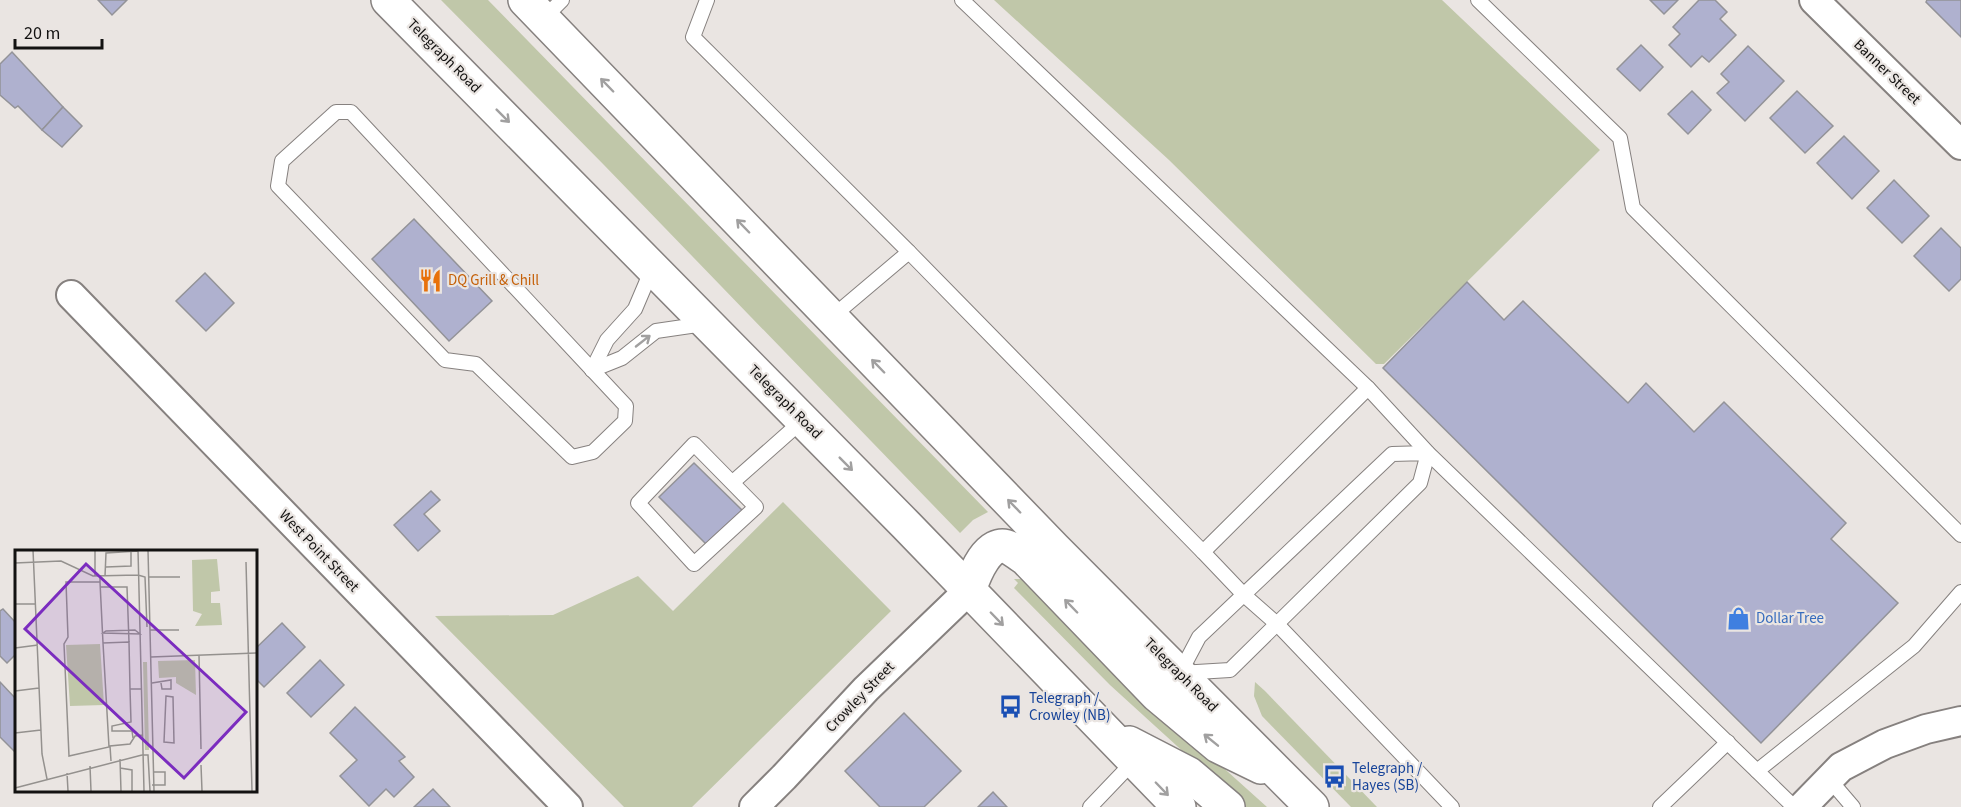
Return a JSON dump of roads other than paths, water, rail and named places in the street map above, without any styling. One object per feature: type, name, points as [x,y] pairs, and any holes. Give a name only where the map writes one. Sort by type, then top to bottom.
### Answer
[{"type":"main road","name":"Telegraph Road","points":[[388,0],[803,420],[1179,807]]},
{"type":"main road","name":"Telegraph Road","points":[[543,6],[831,317],[1054,548],[1312,807]]},
{"type":"main road","points":[[969,590],[977,566],[992,550],[999,546],[1009,547],[1026,559],[1158,695],[1218,747],[1282,777]]},
{"type":"main road","points":[[1104,729],[1189,774],[1228,807]]},
{"type":"street","name":"Banner Street","points":[[1814,0],[1961,145]]},
{"type":"street","name":"West Point Street","points":[[71,295],[568,807]]},
{"type":"street","name":"Crowley Street","points":[[754,807],[866,689],[969,590]]},
{"type":"street","points":[[1802,807],[1841,767],[1886,744],[1926,729],[1961,721]]},
{"type":"lane","points":[[707,0],[693,37],[909,252],[1244,595],[1277,624],[1452,807]]},
{"type":"lane","points":[[962,0],[1368,388],[1428,453],[1794,807]]},
{"type":"lane","points":[[1478,0],[1620,138],[1633,208],[1961,535]]},
{"type":"lane","points":[[336,112],[351,112],[592,370],[626,406],[624,421],[592,452],[572,457],[476,364],[445,360],[278,186],[282,161],[336,112]]},
{"type":"lane","points":[[831,317],[909,252]]},
{"type":"lane","points":[[592,370],[607,340],[635,309],[652,268]]},
{"type":"lane","points":[[592,370],[622,358],[656,331],[707,323]]},
{"type":"lane","points":[[1203,552],[1368,388]]},
{"type":"lane","points":[[733,482],[803,420]]},
{"type":"lane","points":[[694,444],[733,482],[756,507],[694,564],[638,503],[694,444]]},
{"type":"lane","points":[[1180,673],[1199,637],[1392,454],[1428,453]]},
{"type":"lane","points":[[1180,673],[1230,670],[1420,483],[1428,453]]},
{"type":"lane","points":[[1757,771],[1914,646],[1961,592]]},
{"type":"lane","points":[[1660,807],[1728,742]]},
{"type":"lane","points":[[1090,807],[1134,761]]},
{"type":"lane","points":[[1829,779],[1853,807]]},
{"type":"place","name":"DQ Grill & Chill","points":[[430,280]]},
{"type":"place","name":"Dollar Tree","points":[[1738,618]]},
{"type":"place","name":"Telegraph / Crowley (NB)","points":[[1011,707]]},
{"type":"place","name":"Telegraph / Hayes (SB)","points":[[1334,777]]}]
